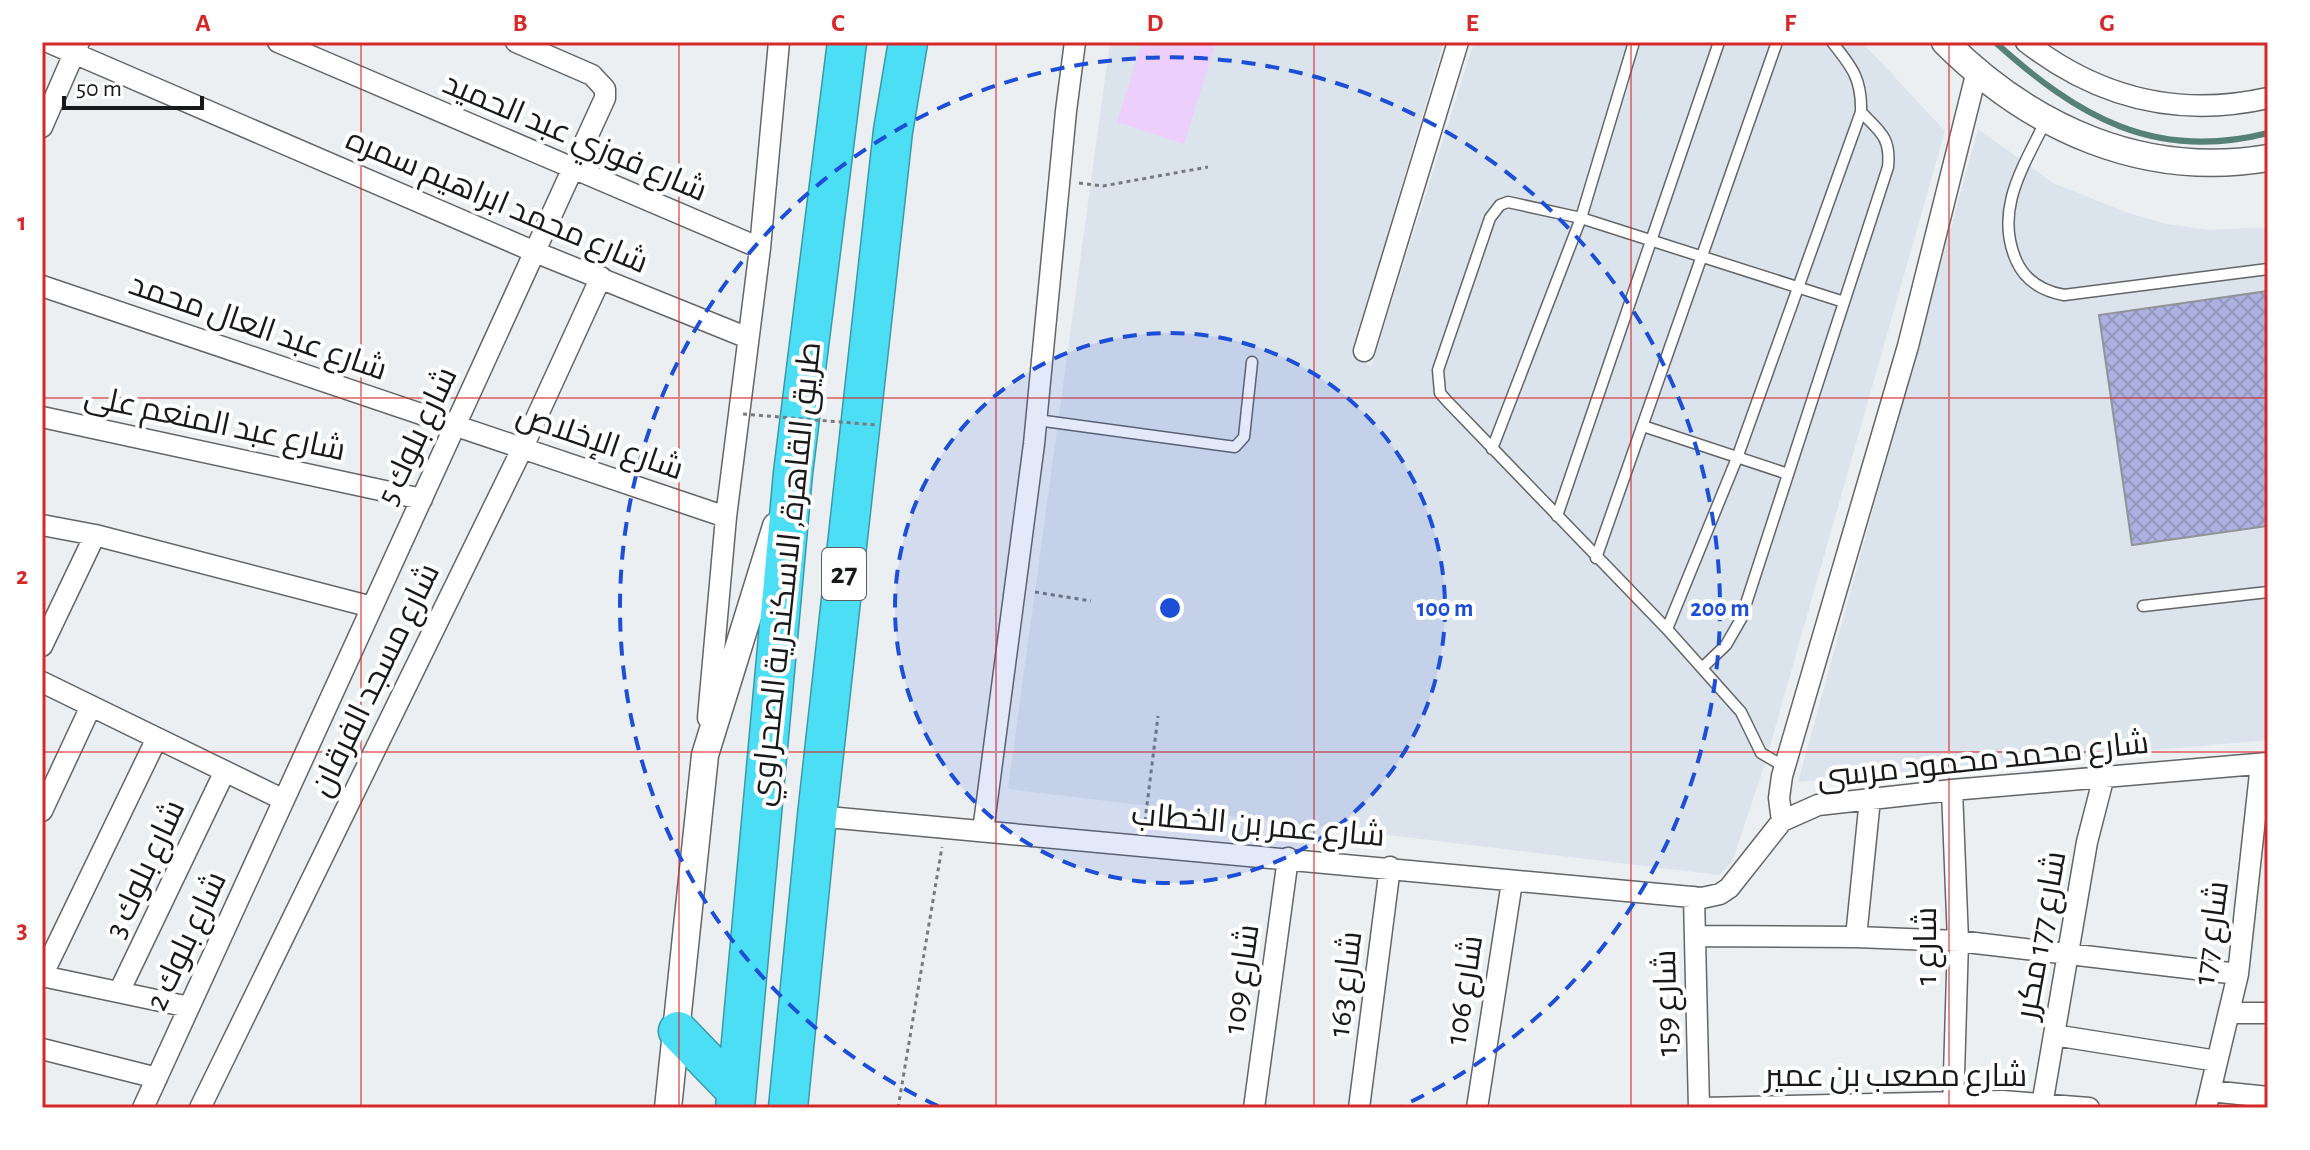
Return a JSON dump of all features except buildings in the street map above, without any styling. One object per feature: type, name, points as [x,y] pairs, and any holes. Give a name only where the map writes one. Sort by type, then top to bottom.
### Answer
[{"type":"highway","name":"طريق القاهرة, الاسكندرية الصحراوي","points":[[736,1099],[793,473],[847,42]]},
{"type":"highway","name":"طريق القاهرة, الاسكندرية الصحراوي","points":[[788,1108],[893,131],[908,42]]},
{"type":"highway","points":[[678,1031],[736,1099]]},
{"type":"street","name":"شارع محمد ابراهيم سمره","points":[[48,42],[75,48],[535,252],[748,338]]},
{"type":"street","name":"شارع فوزي عبد الحميد","points":[[278,42],[760,248]]},
{"type":"street","name":"شارع بلوك 5","points":[[284,800],[605,98],[605,89],[592,75],[516,42]]},
{"type":"street","points":[[668,1108],[678,1031],[726,517],[760,248],[779,42]]},
{"type":"street","points":[[983,831],[1037,420],[1075,42]]},
{"type":"street","points":[[1364,351],[1458,42]]},
{"type":"street","points":[[1945,42],[1977,71],[2046,120],[2070,133],[2112,148],[2172,160],[2242,162],[2268,158]]},
{"type":"street","points":[[2026,42],[2071,73],[2116,92],[2151,101],[2174,106],[2220,106],[2268,98]]},
{"type":"street","points":[[42,127],[75,48]]},
{"type":"street","points":[[1782,821],[1779,798],[1785,767],[1908,346],[1977,71]]},
{"type":"street","name":"شارع مسجد الفرقان","points":[[200,1108],[523,447],[601,277]]},
{"type":"street","name":"شارع عبد العال محمد","points":[[42,286],[455,425]]},
{"type":"street","name":"شارع عبد المنعم على","points":[[42,417],[422,499]]},
{"type":"street","name":"شارع الإخلاص","points":[[455,425],[726,517]]},
{"type":"street","points":[[705,755],[793,473]]},
{"type":"street","points":[[42,525],[95,535],[372,607]]},
{"type":"street","points":[[42,646],[95,535]]},
{"type":"street","points":[[42,682],[284,800]]},
{"type":"street","points":[[42,811],[91,706]]},
{"type":"street","points":[[157,738],[42,976],[189,1007]]},
{"type":"street","name":"شارع محمد محمود مرسى","points":[[1694,897],[1720,894],[1729,888],[1782,821],[1818,805],[2104,776],[2265,764]]},
{"type":"street","name":"شارع 177","points":[[2208,1100],[2238,974],[2265,764]]},
{"type":"street","name":"شارع بلوك 3","points":[[119,992],[225,771]]},
{"type":"street","name":"شارع 177 مكرر","points":[[2042,1105],[2087,842],[2104,776]]},
{"type":"street","name":"شارع 1","points":[[1952,790],[1958,941],[1953,1105]]},
{"type":"street","points":[[1856,937],[1870,799]]},
{"type":"street","name":"شارع بلوك 2","points":[[143,1108],[284,800]]},
{"type":"street","name":"شارع عمر بن الخطاب","points":[[817,816],[1694,897]]},
{"type":"street","name":"شارع 109","points":[[1254,1108],[1288,858]]},
{"type":"street","name":"شارع 163","points":[[1359,1108],[1390,867]]},
{"type":"street","name":"شارع 106","points":[[1477,1108],[1512,882]]},
{"type":"street","name":"شارع 159","points":[[1694,897],[1701,1108]]},
{"type":"street","points":[[1695,936],[1958,941],[2238,974]]},
{"type":"street","points":[[2229,1013],[2268,1013]]},
{"type":"street","points":[[678,1031],[683,1052],[678,1108]]},
{"type":"street","points":[[2054,1035],[2217,1061]]},
{"type":"street","points":[[42,1049],[157,1078]]},
{"type":"street","points":[[2208,1100],[2268,1097]]},
{"type":"street","name":"شارع مصعب بن عمير","points":[[1701,1108],[1953,1105],[2002,1101],[2089,1108]]},
{"type":"lane","points":[[1492,449],[1581,218],[1634,42]]},
{"type":"lane","points":[[1557,516],[1719,42]]},
{"type":"lane","points":[[1596,558],[1777,42]]},
{"type":"lane","points":[[1667,629],[1737,458],[1861,112],[1862,90],[1854,70],[1832,42]]},
{"type":"lane","points":[[1702,668],[1726,645],[1741,619],[1888,167],[1890,148],[1886,138],[1861,112]]},
{"type":"lane","points":[[2046,120],[2010,200],[2007,218],[2010,243],[2018,264],[2026,277],[2039,287],[2064,295],[2268,269]]},
{"type":"lane","points":[[1785,767],[1761,753],[1741,712],[1702,668],[1440,393],[1438,370],[1490,218],[1500,205],[1508,202],[1581,218],[1844,302]]},
{"type":"lane","points":[[1037,420],[1235,447],[1244,437],[1252,362]]},
{"type":"lane","points":[[1643,426],[1788,474]]},
{"type":"lane","points":[[2143,606],[2268,592]]},
{"type":"path","points":[[1059,179],[1103,186],[1208,167]]},
{"type":"path","points":[[743,414],[877,425]]},
{"type":"path","points":[[1015,590],[1091,601]]},
{"type":"path","points":[[1142,845],[1158,716]]},
{"type":"path","points":[[898,1108],[945,828]]},
{"type":"shaded area","points":[[1110,42],[1444,42],[1353,350],[1371,367],[1474,42],[1862,42],[1945,131],[1764,767],[1732,862],[1719,875],[1008,789]]},
{"type":"shaded area","points":[[1142,42],[1216,42],[1184,144],[1117,122]]},
{"type":"shaded area","points":[[1978,129],[2053,183],[2128,213],[2167,224],[2208,230],[2268,227],[2268,740],[1798,782]]},
{"type":"waterway","points":[[1995,42],[2056,92],[2120,126],[2153,136],[2189,141],[2227,140],[2268,133]]}]
